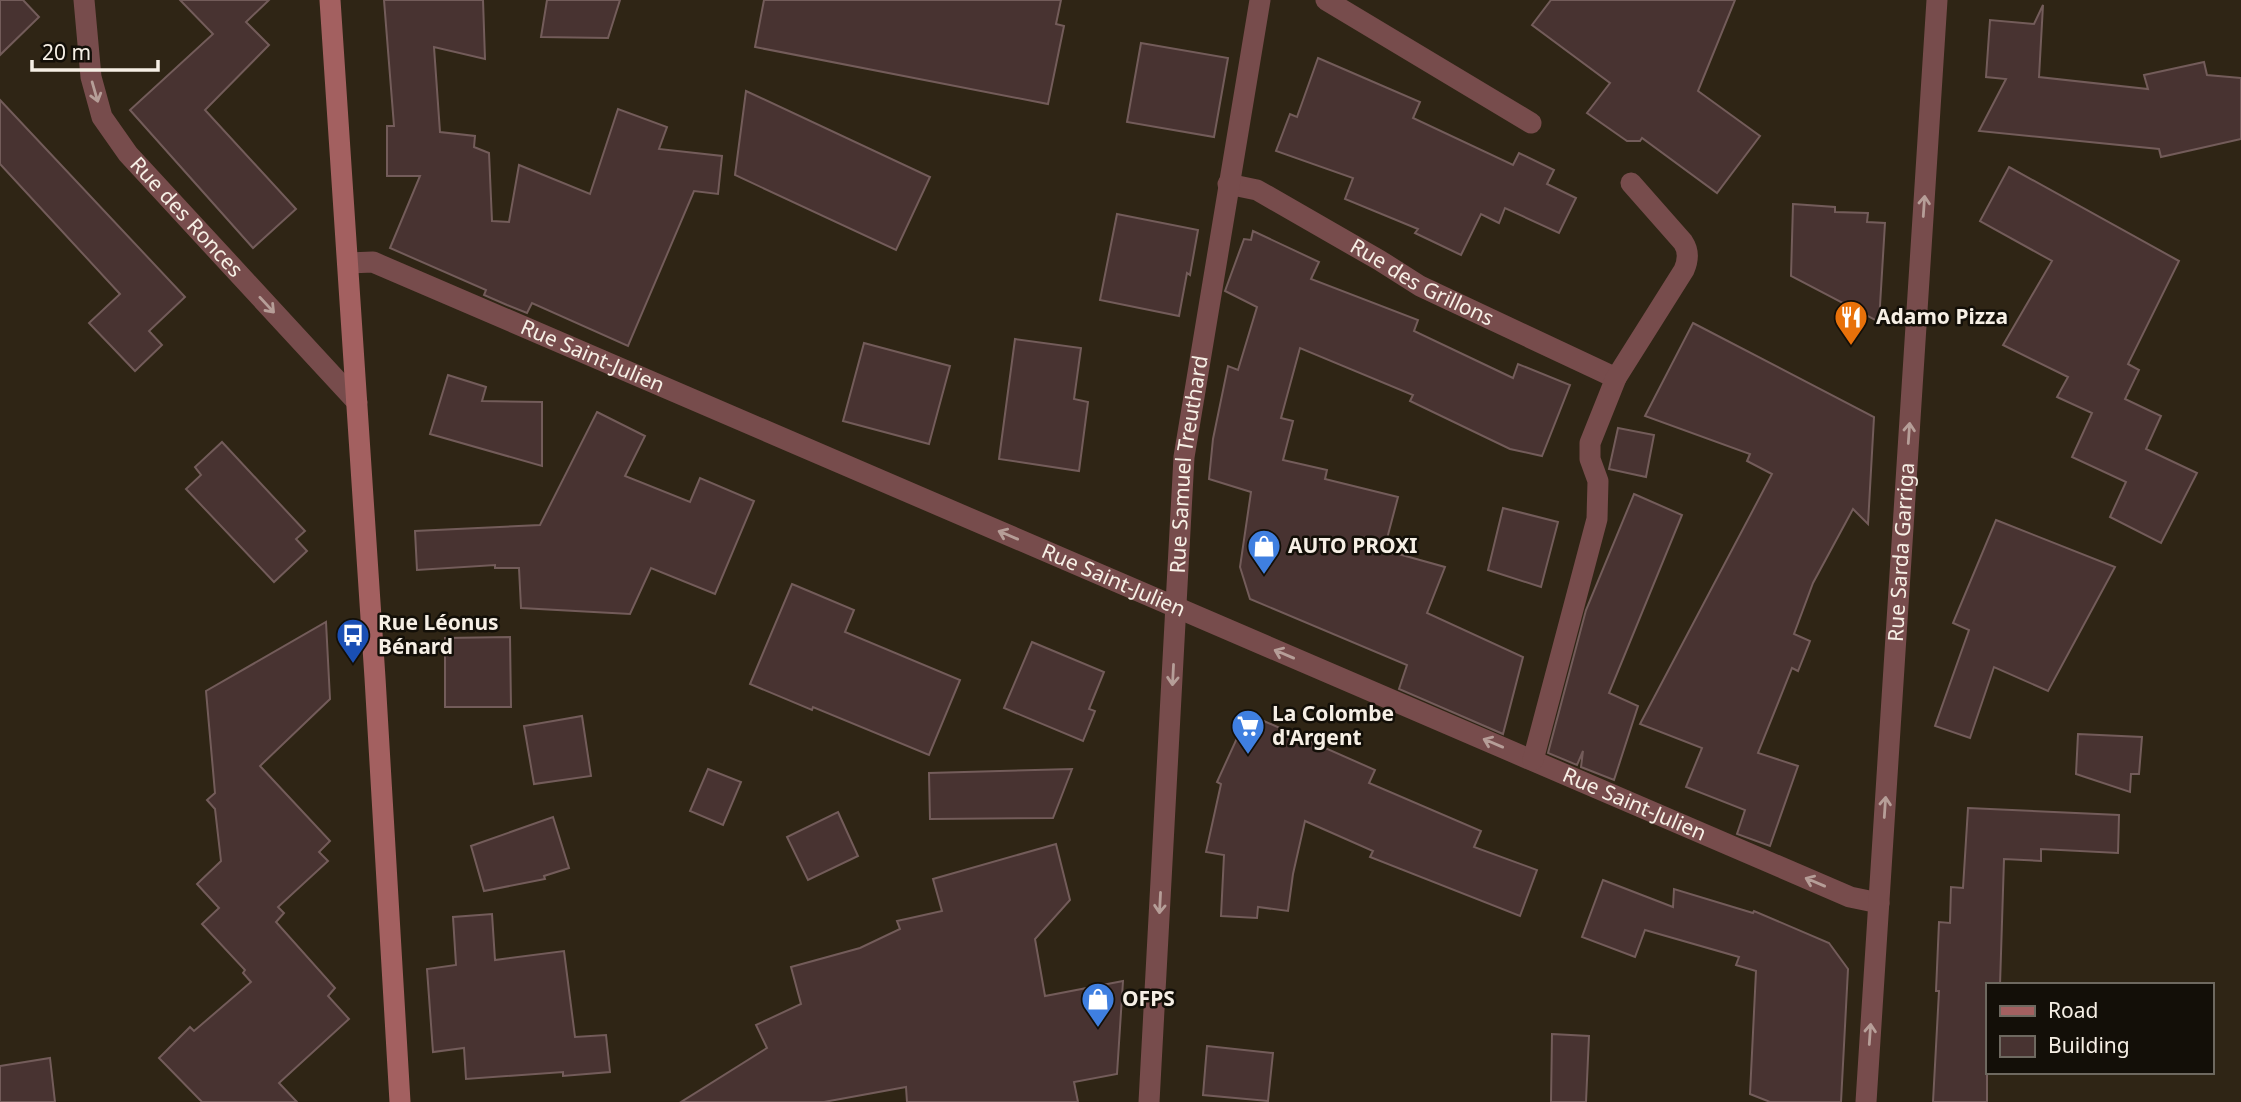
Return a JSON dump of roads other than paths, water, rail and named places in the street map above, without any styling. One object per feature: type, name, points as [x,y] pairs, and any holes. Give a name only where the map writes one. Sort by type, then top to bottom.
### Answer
[{"type":"main road","points":[[330,0],[400,1102]]},
{"type":"street","name":"Rue des Ronces","points":[[84,0],[91,77],[102,117],[128,154],[357,402]]},
{"type":"street","name":"Rue Samuel Treuthard","points":[[1149,1102],[1184,457],[1260,0]]},
{"type":"street","points":[[1326,0],[1531,123]]},
{"type":"street","name":"Rue Sarda Garriga","points":[[1866,1102],[1937,0]]},
{"type":"street","points":[[1533,760],[1597,519],[1598,481],[1590,459],[1590,443],[1616,379],[1684,270],[1687,259],[1683,242],[1631,183]]},
{"type":"street","name":"Rue des Grillons","points":[[1228,184],[1257,190],[1420,286],[1616,379]]},
{"type":"street","name":"Rue Saint-Julien","points":[[348,263],[373,262],[1850,897],[1879,903]]},
{"type":"place","name":"Adamo Pizza","points":[[1851,347]]},
{"type":"place","name":"AUTO PROXI","points":[[1264,576]]},
{"type":"place","name":"Rue Léonus Bénard","points":[[353,665]]},
{"type":"place","name":"La Colombe d'Argent","points":[[1248,756]]},
{"type":"place","name":"OFPS","points":[[1098,1029]]}]
